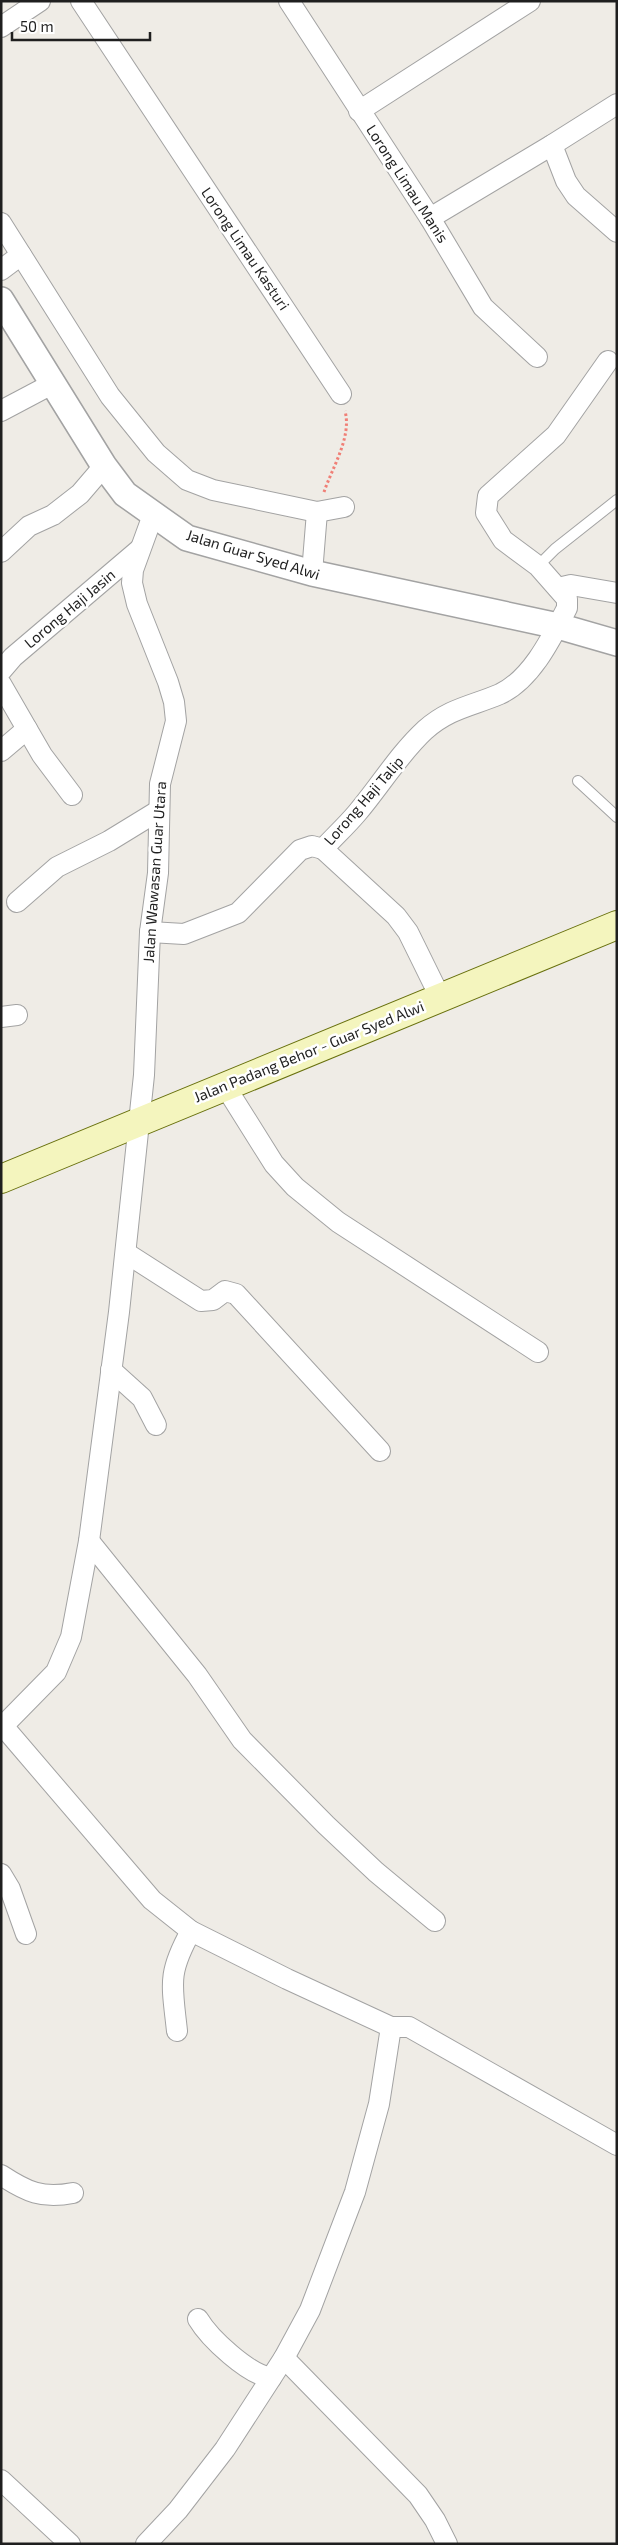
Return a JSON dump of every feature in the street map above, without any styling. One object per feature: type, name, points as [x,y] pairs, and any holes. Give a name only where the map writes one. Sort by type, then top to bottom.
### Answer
[{"type":"main road","name":"Jalan Padang Behor - Guar Syed Alwi","points":[[1,1179],[617,925]]},
{"type":"street","points":[[1,27],[40,1]]},
{"type":"street","name":"Lorong Limau Kasturi","points":[[81,1],[341,394]]},
{"type":"street","name":"Lorong Limau Manis","points":[[289,1],[430,218],[483,307],[537,357]]},
{"type":"street","points":[[359,111],[530,1]]},
{"type":"street","points":[[430,218],[552,146],[617,104]]},
{"type":"street","points":[[552,146],[566,181],[576,196],[617,232]]},
{"type":"street","points":[[1,223],[110,396],[156,453],[187,480],[213,490],[317,512],[344,507]]},
{"type":"street","points":[[1,270],[22,255]]},
{"type":"street","name":"Jalan Guar Syed Alwi","points":[[1,300],[104,466],[126,494],[152,515],[187,538],[312,574],[558,626],[617,643]]},
{"type":"street","points":[[608,361],[556,435],[488,496],[486,513],[503,540],[538,566],[558,588],[571,585],[617,593]]},
{"type":"street","points":[[1,411],[52,384]]},
{"type":"street","points":[[1,552],[30,526],[53,515],[80,494],[104,466]]},
{"type":"street","points":[[312,574],[317,512]]},
{"type":"street","name":"Jalan Wawasan Guar Utara","points":[[2,1727],[56,1672],[71,1637],[89,1541],[126,1252],[144,1075],[150,932],[158,873],[160,784],[176,721],[174,702],[168,682],[137,604],[132,583],[140,549],[152,515]]},
{"type":"street","name":"Lorong Haji Jasin","points":[[1,671],[13,657],[140,549]]},
{"type":"street","name":"Lorong Haji Talip","points":[[150,932],[184,934],[238,913],[300,850],[312,846],[323,849],[357,813],[423,732],[441,717],[480,699],[500,693],[514,685],[534,663],[558,626],[567,608],[567,599],[558,588]]},
{"type":"street","points":[[1,684],[42,755],[72,795]]},
{"type":"street","points":[[1,751],[27,729]]},
{"type":"street","points":[[17,902],[57,867],[109,841],[158,811]]},
{"type":"street","points":[[323,849],[402,924],[441,999]]},
{"type":"street","points":[[225,1086],[274,1164],[295,1187],[338,1222],[538,1352]]},
{"type":"street","points":[[126,1252],[201,1301],[213,1300],[225,1291],[236,1294],[380,1451]]},
{"type":"street","points":[[111,1370],[142,1398],[156,1425]]},
{"type":"street","points":[[89,1541],[197,1675],[242,1740],[333,1832],[376,1872],[435,1921]]},
{"type":"street","points":[[2,1727],[152,1900],[191,1931],[391,2028],[409,2027],[617,2145]]},
{"type":"street","points":[[1,1874],[10,1889],[26,1934]]},
{"type":"street","points":[[177,2031],[171,1981],[177,1955],[191,1931]]},
{"type":"street","points":[[146,2544],[178,2510],[226,2449],[284,2358],[310,2310],[355,2192],[379,2104],[391,2028]]},
{"type":"street","points":[[1,2175],[21,2188],[52,2197],[73,2193]]},
{"type":"street","points":[[198,2319],[205,2330],[248,2368],[260,2376],[271,2378]]},
{"type":"street","points":[[284,2358],[418,2495],[435,2520],[447,2544]]},
{"type":"street","points":[[1,2480],[70,2544]]},
{"type":"lane","points":[[538,566],[555,549],[617,500]]},
{"type":"lane","points":[[578,781],[617,817]]},
{"type":"path","points":[[317,512],[346,434],[348,420],[341,394]]}]
